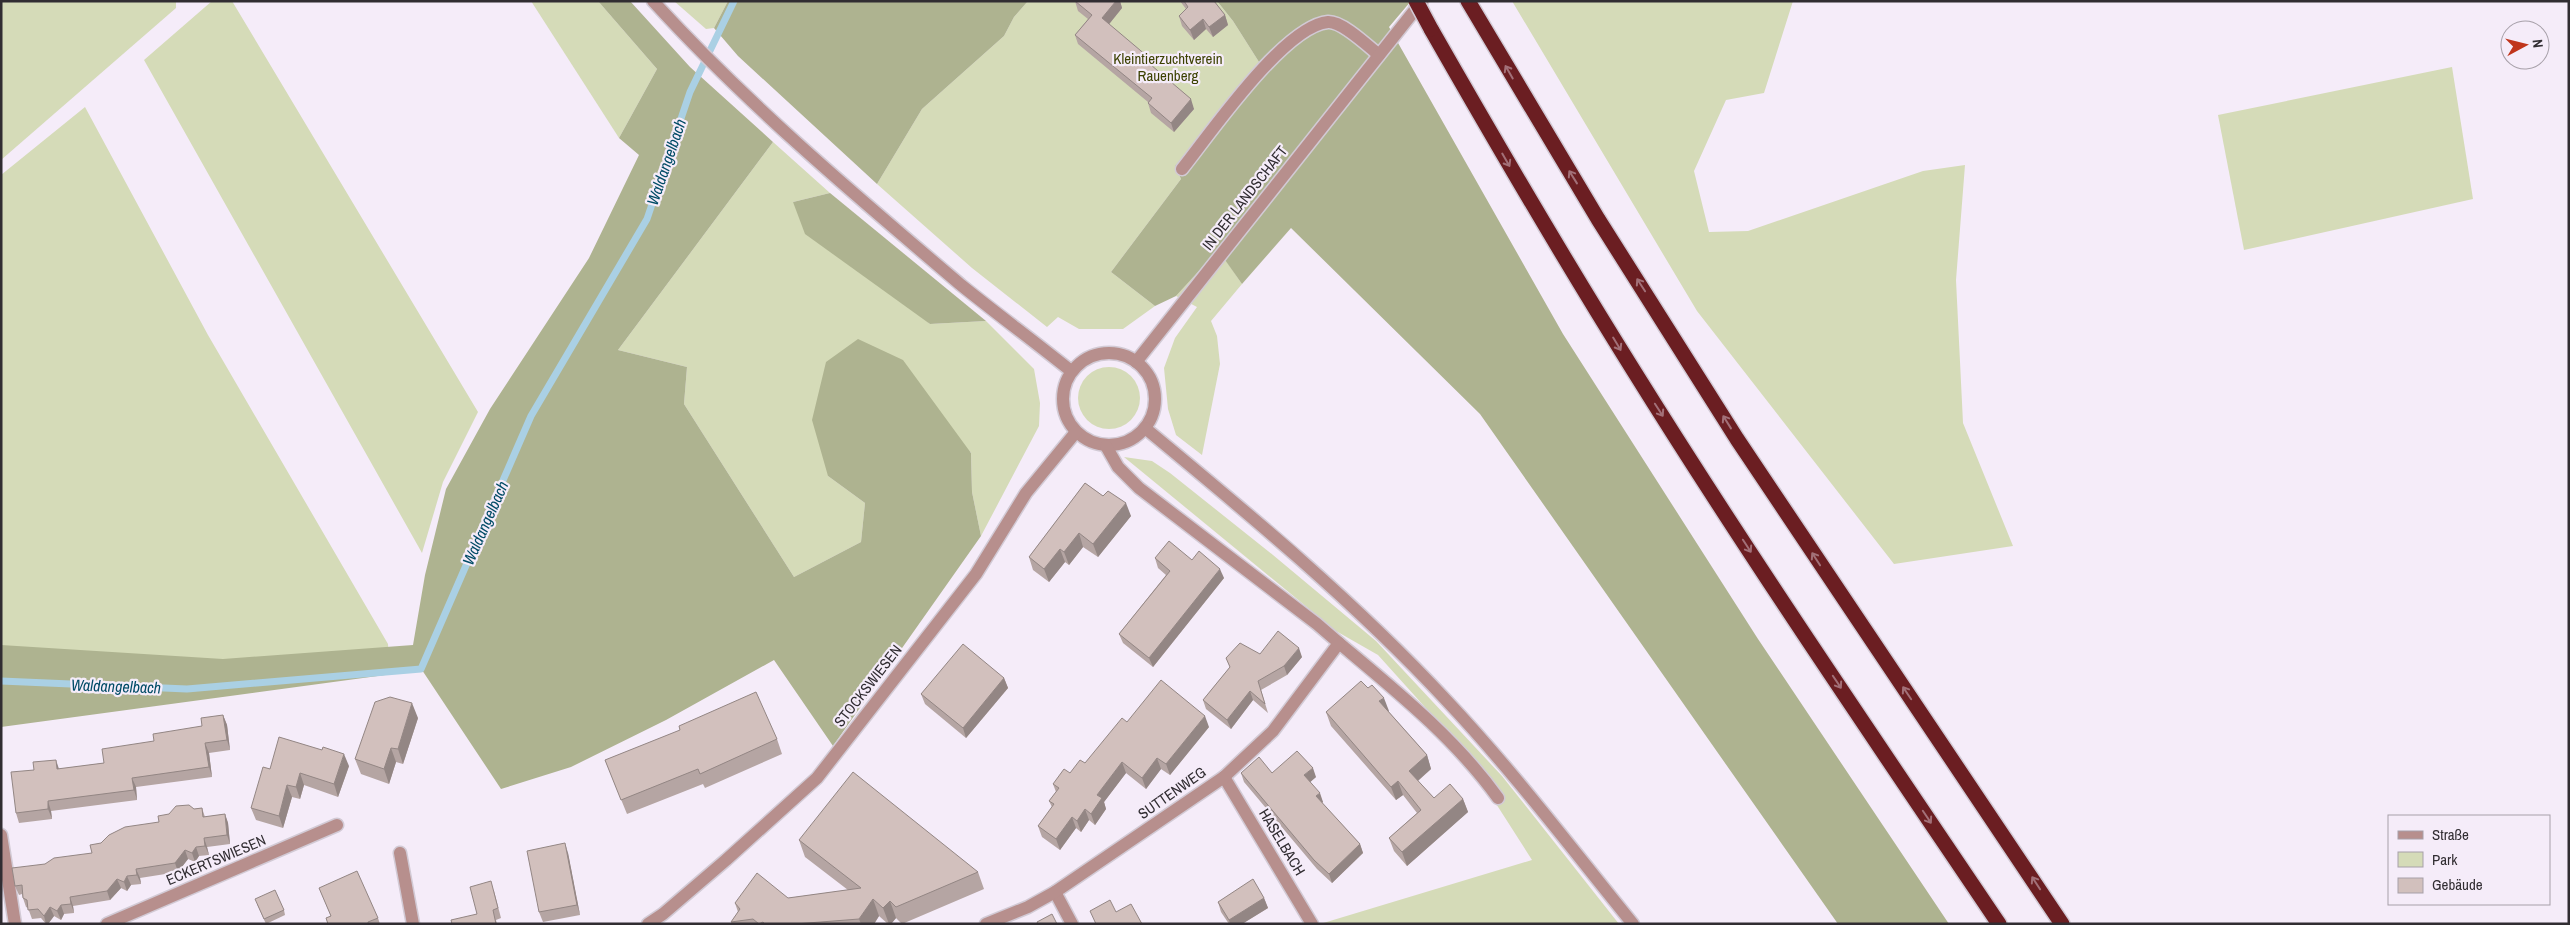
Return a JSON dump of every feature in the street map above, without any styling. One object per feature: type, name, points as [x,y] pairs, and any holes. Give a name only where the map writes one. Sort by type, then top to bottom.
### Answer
[{"type":"highway","points":[[1416,1],[1524,191],[1632,369],[1795,620],[1999,924]]},
{"type":"highway","points":[[1469,4],[1588,203],[1737,439],[2062,924]]},
{"type":"street","points":[[652,1],[755,104],[808,152],[963,286],[1071,372]]},
{"type":"street","name":"IN DER LANDSCHAFT","points":[[1136,362],[1422,1]]},
{"type":"street","points":[[1182,168],[1278,51],[1313,26],[1330,22],[1345,29],[1379,55]]},
{"type":"street","points":[[1113,352],[1129,357],[1136,362],[1151,379],[1155,395],[1154,411],[1145,428],[1136,437],[1122,444],[1106,446],[1084,439],[1068,422],[1062,396],[1071,372],[1082,360],[1097,354],[1113,352]]},
{"type":"street","points":[[1145,428],[1357,610],[1447,700],[1511,773],[1633,924]]},
{"type":"street","name":"STOCKSWIESEN","points":[[648,924],[665,919],[817,778],[976,574],[1026,493],[1076,432]]},
{"type":"street","points":[[1106,446],[1118,467],[1139,488],[1317,624],[1402,696],[1481,774],[1498,798]]},
{"type":"street","name":"SUTTENWEG","points":[[986,924],[1028,907],[1055,892],[1224,777],[1273,730],[1339,643]]},
{"type":"street","name":"HASELBACH","points":[[1224,777],[1312,924]]},
{"type":"street","name":"ECKERTSWIESEN","points":[[108,924],[337,825]]},
{"type":"street","points":[[1,835],[15,924]]},
{"type":"street","points":[[400,853],[413,924]]},
{"type":"street","points":[[1055,892],[1072,924]]},
{"type":"green space","points":[[1,1],[176,1],[176,8],[1,160]]},
{"type":"green space","points":[[212,1],[232,1],[478,412],[443,482],[422,553],[144,60]]},
{"type":"green space","points":[[531,1],[598,1],[657,69],[619,138]]},
{"type":"green space","points":[[598,1],[630,1],[690,67],[773,142],[618,350],[687,367],[684,404],[794,577],[861,542],[865,503],[828,476],[812,420],[826,362],[858,339],[903,360],[971,453],[972,492],[981,536],[833,746],[774,660],[666,720],[571,767],[501,789],[422,670],[1,727],[1,645],[223,659],[413,645],[425,575],[446,489],[490,409],[589,258],[639,155],[619,138],[657,69]]},
{"type":"green space","points":[[674,1],[728,1],[714,28],[706,29]]},
{"type":"green space","points":[[728,1],[1028,1],[1014,17],[1004,36],[922,109],[877,184],[738,56],[714,28]]},
{"type":"green space","name":"Kleintierzuchtverein Rauenberg","points":[[1028,1],[1217,1],[1233,21],[1259,62],[1175,166],[1181,179],[1111,272],[1155,306],[1123,329],[1079,329],[1058,317],[1047,327],[972,268],[877,184],[922,109],[1004,36],[1014,17]]},
{"type":"green space","points":[[1217,1],[1411,1],[1389,27],[1563,334],[1758,639],[1949,924],[1838,924],[1480,414],[1291,228],[1242,284],[1218,250],[1176,296],[1155,306],[1111,272],[1181,179],[1175,166],[1259,62],[1233,21]]},
{"type":"green space","points":[[1512,1],[1793,1],[1764,93],[1726,100],[1694,171],[1709,232],[1748,231],[1923,171],[1965,165],[1956,280],[1963,423],[2013,546],[1894,564],[1697,311]]},
{"type":"green space","points":[[2452,67],[2473,199],[2244,250],[2218,115]]},
{"type":"green space","points":[[85,107],[208,335],[388,644],[389,659],[1,672],[1,175]]},
{"type":"green space","points":[[773,142],[830,193],[793,202],[930,324],[986,321],[1034,369],[1040,403],[1039,426],[981,536],[972,492],[971,452],[828,476],[865,503],[861,542],[794,577],[684,404],[687,367],[618,350]]},
{"type":"green space","points":[[830,193],[986,321],[930,324],[805,234],[793,202]]},
{"type":"green space","points":[[1218,249],[1242,284],[1211,321],[1217,336],[1220,364],[1202,455],[1176,435],[1168,409],[1164,368],[1175,338],[1197,307],[1176,296]]},
{"type":"green space","points":[[1103,367],[1115,367],[1131,376],[1138,386],[1140,398],[1138,410],[1131,420],[1115,429],[1103,429],[1092,424],[1083,415],[1078,404],[1078,392],[1083,381],[1092,372]]},
{"type":"green space","points":[[1124,457],[1152,461],[1170,473],[1273,555],[1376,641],[1502,776],[1619,924],[1320,924],[1532,860],[1493,799],[1478,766],[1378,655],[1336,631]]},
{"type":"building","points":[[1075,1],[1116,1],[1102,18],[1147,56],[1144,59],[1191,99],[1171,123],[1148,103],[1152,98],[1075,35],[1092,15]]},
{"type":"building","points":[[1184,1],[1214,1],[1225,15],[1209,27],[1203,19],[1190,30],[1179,16],[1188,7]]},
{"type":"building","points":[[1085,483],[1103,496],[1108,491],[1126,503],[1093,544],[1079,533],[1064,552],[1060,549],[1044,569],[1029,557]]},
{"type":"building","points":[[1169,541],[1192,560],[1199,551],[1220,569],[1149,658],[1119,634],[1170,571],[1155,558]]},
{"type":"building","points":[[1278,631],[1299,648],[1284,666],[1258,681],[1265,704],[1250,691],[1227,720],[1203,700],[1230,667],[1226,658],[1240,643],[1260,654]]},
{"type":"building","points":[[963,644],[1004,678],[963,728],[921,694]]},
{"type":"building","points":[[1161,680],[1205,716],[1166,764],[1157,758],[1142,778],[1122,762],[1097,795],[1102,798],[1091,814],[1085,809],[1077,821],[1072,817],[1056,839],[1038,826],[1054,804],[1049,801],[1059,788],[1053,784],[1064,769],[1070,773],[1080,760],[1085,763],[1122,718],[1127,722]]},
{"type":"building","points":[[1361,681],[1368,688],[1372,685],[1384,698],[1379,701],[1427,755],[1409,771],[1434,798],[1450,784],[1463,799],[1402,852],[1389,838],[1421,810],[1398,781],[1391,787],[1326,712]]},
{"type":"building","points":[[756,692],[777,739],[700,774],[698,769],[621,800],[605,760],[680,730],[679,726]]},
{"type":"building","points":[[390,697],[412,703],[398,749],[391,748],[384,769],[355,759],[375,702]]},
{"type":"building","points":[[223,715],[227,740],[205,743],[209,767],[132,778],[134,790],[48,801],[48,809],[16,813],[11,772],[34,770],[33,762],[56,760],[57,769],[104,763],[102,749],[154,741],[153,734],[202,726],[201,718]]},
{"type":"building","points":[[279,737],[322,750],[323,747],[344,754],[334,784],[300,773],[296,787],[287,785],[279,816],[251,808],[263,767],[270,769]]},
{"type":"building","points":[[1297,751],[1313,768],[1304,775],[1320,793],[1316,796],[1360,844],[1329,874],[1314,860],[1241,773],[1259,757],[1272,773]]},
{"type":"building","points":[[853,772],[978,872],[896,907],[890,901],[883,908],[873,899],[859,919],[795,924],[765,924],[763,922],[759,924],[753,919],[731,922],[740,909],[735,903],[757,873],[788,898],[861,888],[799,840]]},
{"type":"building","points":[[189,805],[194,809],[202,808],[203,817],[225,814],[227,835],[204,838],[205,846],[196,847],[192,853],[185,850],[175,863],[136,869],[137,875],[127,876],[124,882],[117,879],[107,891],[70,897],[71,904],[61,905],[57,911],[50,907],[44,916],[38,909],[28,910],[27,900],[23,898],[22,885],[15,886],[12,868],[45,864],[54,858],[92,853],[90,845],[101,843],[109,835],[125,827],[159,822],[158,816],[169,814],[176,806]]},
{"type":"building","points":[[565,843],[577,905],[539,912],[527,851]]},
{"type":"building","points":[[357,871],[378,918],[368,922],[368,924],[328,924],[326,918],[331,916],[319,888]]},
{"type":"building","points":[[1253,879],[1264,898],[1229,920],[1218,902]]},
{"type":"building","points":[[491,881],[498,908],[493,910],[496,924],[452,924],[451,920],[477,914],[470,887]]},
{"type":"building","points":[[275,890],[284,910],[264,919],[255,899]]},
{"type":"building","points":[[1110,900],[1116,912],[1131,904],[1142,924],[1096,924],[1090,911]]},
{"type":"building","points":[[1052,914],[1057,924],[1038,924],[1037,922]]},
{"type":"waterway","name":"Waldangelbach","points":[[1,681],[187,689],[421,669],[531,416],[647,219],[690,92],[734,1]]}]
